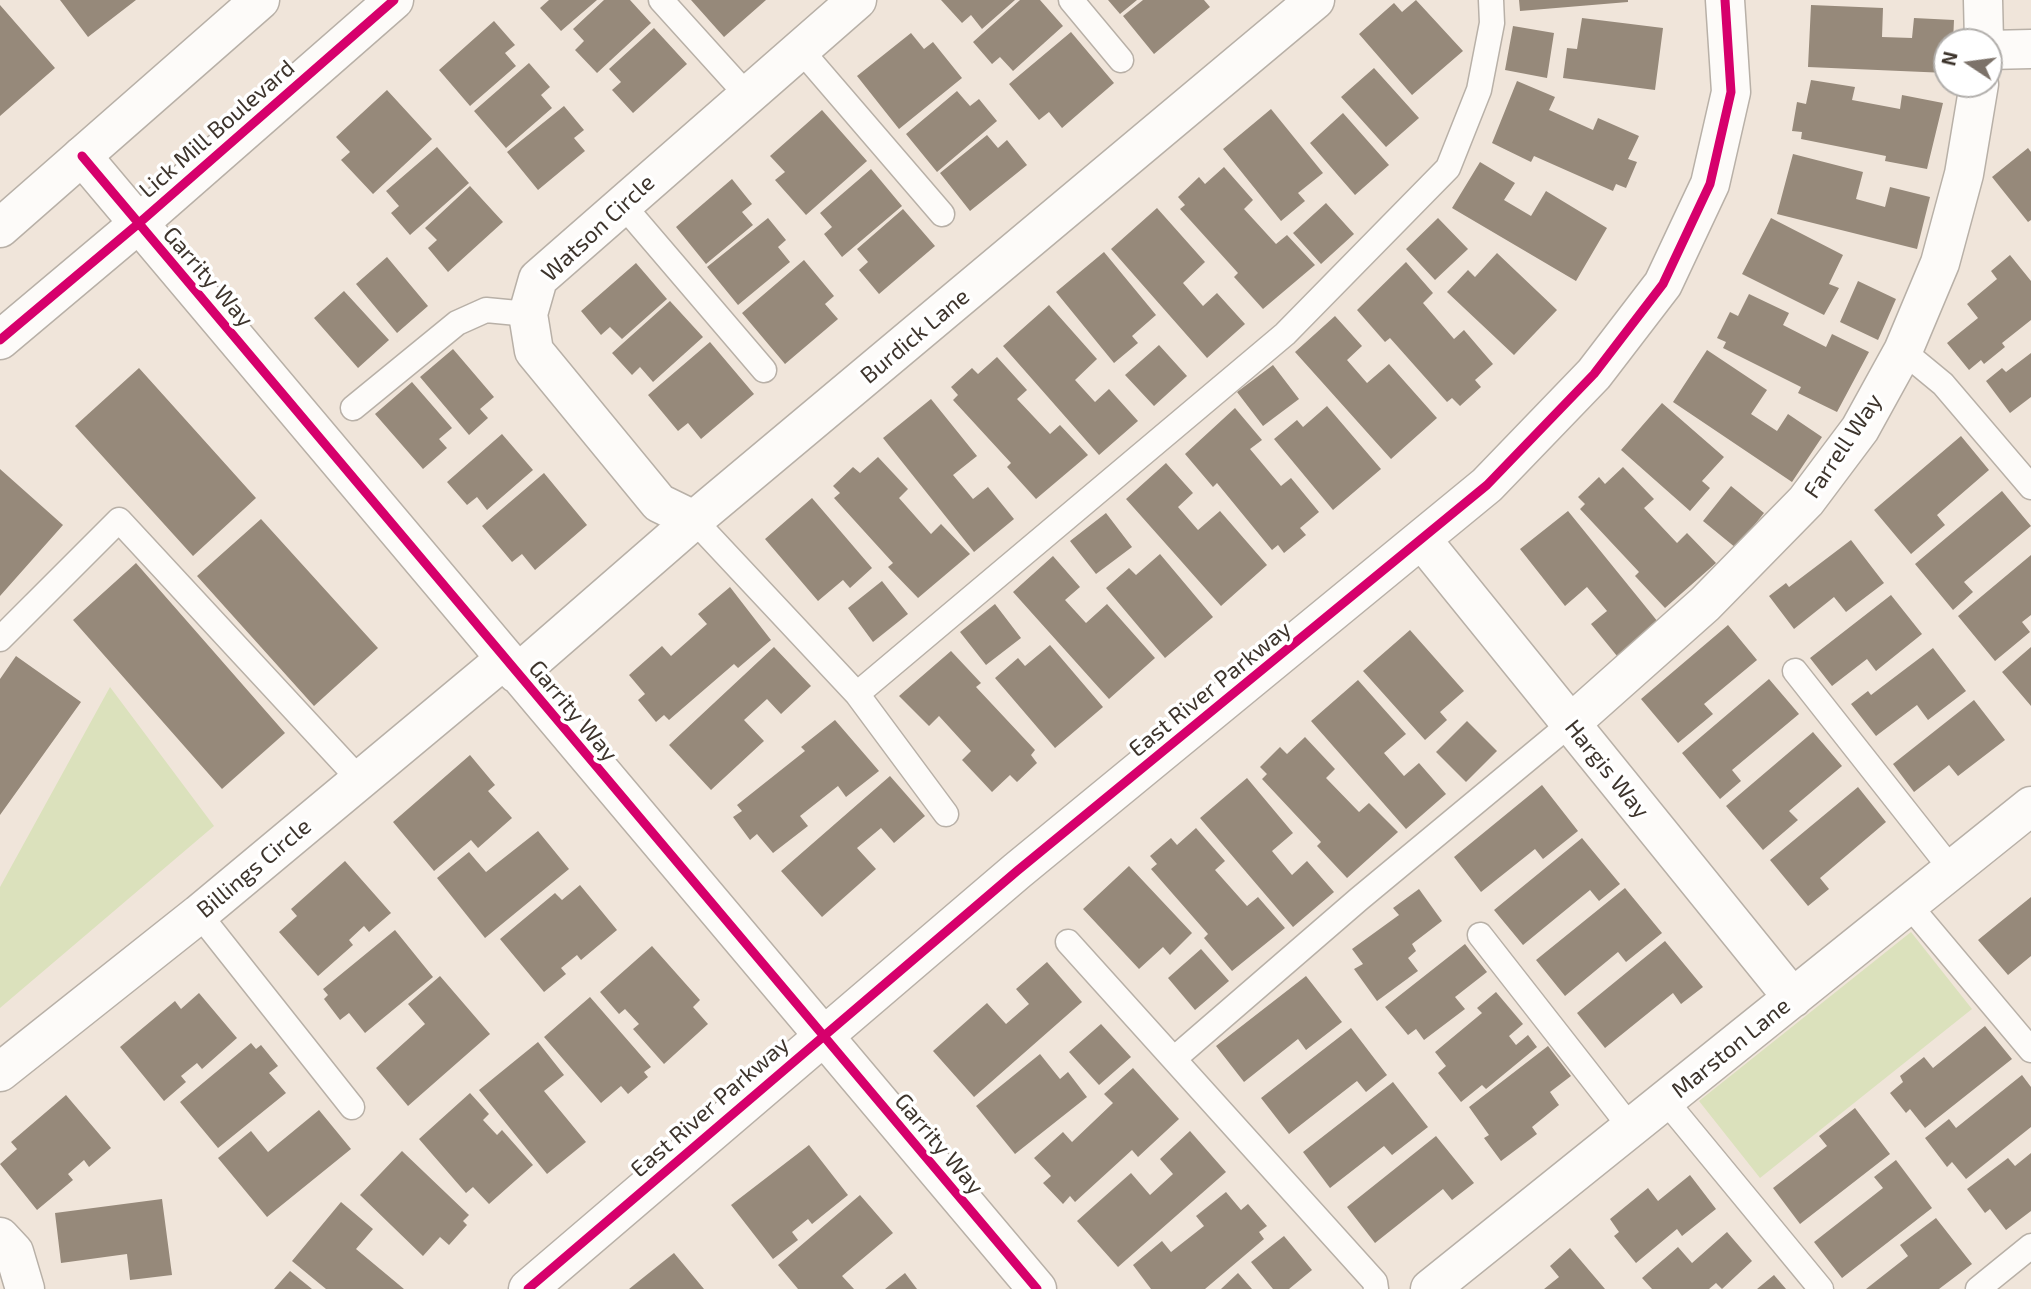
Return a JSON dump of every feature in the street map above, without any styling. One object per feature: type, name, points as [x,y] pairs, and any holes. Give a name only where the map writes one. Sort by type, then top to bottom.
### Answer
[{"type":"street","points":[[0,228],[260,0]]},
{"type":"street","name":"Lick Mill Boulevard","points":[[0,340],[138,224],[394,0]]},
{"type":"street","name":"Watson Circle","points":[[694,520],[659,503],[534,351],[528,314],[538,279],[857,0]]},
{"type":"street","name":"Burdick Lane","points":[[511,666],[694,520],[1315,0]]},
{"type":"street","name":"East River Parkway","points":[[528,1289],[822,1036],[1422,540],[1486,485],[1594,374],[1663,284],[1710,184],[1731,92],[1725,0]]},
{"type":"street","points":[[1983,0],[1984,28]]},
{"type":"street","points":[[2003,50],[2031,50]]},
{"type":"street","name":"Farrell Way","points":[[1570,724],[1705,604],[1806,501],[1860,429],[1903,351],[1940,263],[1964,174],[1977,98]]},
{"type":"street","name":"Garrity Way","points":[[82,156],[1037,1289]]},
{"type":"street","name":"Hargis Way","points":[[1422,540],[1793,998]]},
{"type":"street","name":"Billings Circle","points":[[0,1072],[199,914],[360,780],[511,666]]},
{"type":"street","name":"Marston Lane","points":[[1430,1289],[2031,806]]},
{"type":"street","points":[[0,1237],[15,1252],[25,1289]]},
{"type":"lane","points":[[661,0],[747,96]]},
{"type":"lane","points":[[1071,0],[1121,60]]},
{"type":"lane","points":[[857,694],[1285,334],[1448,168],[1479,90],[1492,23],[1491,0]]},
{"type":"lane","points":[[800,49],[942,214]]},
{"type":"lane","points":[[622,204],[764,370]]},
{"type":"lane","points":[[353,408],[457,323],[485,310],[528,314]]},
{"type":"lane","points":[[1903,351],[1943,384],[2031,487]]},
{"type":"lane","points":[[0,639],[119,520],[360,780]]},
{"type":"lane","points":[[694,520],[857,694],[946,814]]},
{"type":"lane","points":[[1795,671],[1952,870]]},
{"type":"lane","points":[[1175,1058],[1359,898],[1570,724]]},
{"type":"lane","points":[[1909,905],[2031,1050]]},
{"type":"lane","points":[[199,914],[352,1107]]},
{"type":"lane","points":[[1480,935],[1631,1128]]},
{"type":"lane","points":[[1068,942],[1375,1282],[1376,1289]]},
{"type":"lane","points":[[1665,1100],[1821,1289]]},
{"type":"lane","points":[[1978,1289],[2031,1246]]},
{"type":"green space","points":[[110,687],[214,826],[0,1008],[0,887]]},
{"type":"green space","points":[[1911,932],[1972,1009],[1760,1178],[1699,1101]]},
{"type":"building","points":[[60,0],[136,0],[88,37]]},
{"type":"building","points":[[549,0],[597,0],[561,31],[540,8]]},
{"type":"building","points":[[604,0],[630,0],[651,23],[597,73],[575,50],[584,41],[573,29]]},
{"type":"building","points":[[691,0],[766,0],[724,37]]},
{"type":"building","points":[[941,0],[1015,0],[982,29],[971,15],[962,23]]},
{"type":"building","points":[[1020,0],[1040,0],[1063,26],[1013,71],[1000,57],[992,64],[973,42]]},
{"type":"building","points":[[1108,0],[1137,0],[1120,14]]},
{"type":"building","points":[[1143,0],[1204,0],[1210,7],[1154,54],[1123,16]]},
{"type":"building","points":[[1416,0],[1463,51],[1412,95],[1359,34],[1394,3],[1402,12]]},
{"type":"building","points":[[1519,0],[1628,0],[1628,2],[1520,11]]},
{"type":"building","points":[[0,5],[55,68],[0,116]]},
{"type":"building","points":[[1811,5],[1883,8],[1882,37],[1912,38],[1914,18],[1954,20],[1954,28],[1933,28],[1933,72],[1808,67]]},
{"type":"building","points":[[1582,18],[1663,28],[1655,90],[1563,78],[1567,48],[1577,49]]},
{"type":"building","points":[[494,21],[515,45],[505,53],[516,66],[470,106],[439,70]]},
{"type":"building","points":[[1513,26],[1554,33],[1547,78],[1505,70]]},
{"type":"building","points":[[654,28],[687,64],[633,113],[612,90],[621,82],[609,69]]},
{"type":"building","points":[[1071,32],[1114,83],[1062,128],[1049,112],[1039,120],[1009,84]]},
{"type":"building","points":[[911,33],[924,49],[933,42],[962,78],[899,129],[857,76]]},
{"type":"building","points":[[529,63],[550,87],[541,95],[552,108],[506,148],[474,111]]},
{"type":"building","points":[[1374,68],[1419,118],[1386,147],[1341,97]]},
{"type":"building","points":[[1811,80],[1855,87],[1852,100],[1900,109],[1902,95],[1943,103],[1927,169],[1885,161],[1886,156],[1801,139],[1802,132],[1792,131],[1797,102],[1806,104]]},
{"type":"building","points":[[1517,81],[1555,97],[1549,110],[1593,130],[1598,118],[1639,136],[1628,159],[1637,162],[1626,188],[1616,184],[1613,191],[1534,156],[1531,162],[1492,143]]},
{"type":"building","points":[[387,90],[432,139],[373,194],[341,160],[350,152],[336,137]]},
{"type":"building","points":[[957,91],[970,106],[979,99],[997,121],[937,172],[906,134]]},
{"type":"building","points":[[564,106],[584,130],[574,138],[585,151],[538,190],[507,152]]},
{"type":"building","points":[[1271,109],[1323,173],[1298,193],[1305,201],[1281,221],[1223,149]]},
{"type":"building","points":[[822,110],[867,161],[806,215],[775,180],[785,172],[770,156]]},
{"type":"building","points":[[1343,113],[1389,165],[1355,195],[1310,143]]},
{"type":"building","points":[[987,135],[998,148],[1007,140],[1027,165],[970,211],[940,173]]},
{"type":"building","points":[[437,147],[469,183],[410,235],[391,213],[399,206],[386,191]]},
{"type":"building","points":[[2028,148],[2031,152],[2031,220],[2028,222],[1992,177]]},
{"type":"building","points":[[1793,154],[1863,172],[1856,199],[1885,207],[1890,187],[1930,197],[1917,249],[1777,214]]},
{"type":"building","points":[[1480,162],[1515,183],[1504,200],[1531,216],[1546,191],[1607,228],[1576,281],[1452,208]]},
{"type":"building","points":[[1224,167],[1253,200],[1244,209],[1276,244],[1287,235],[1315,265],[1263,309],[1234,277],[1238,273],[1180,209],[1185,205],[1178,197],[1199,177],[1205,184]]},
{"type":"building","points":[[871,169],[902,206],[842,257],[824,234],[832,227],[820,213]]},
{"type":"building","points":[[732,179],[752,204],[742,212],[753,225],[706,264],[676,227]]},
{"type":"building","points":[[470,186],[503,222],[448,272],[428,248],[437,240],[425,228]]},
{"type":"building","points":[[1326,203],[1354,234],[1321,264],[1293,233]]},
{"type":"building","points":[[1157,208],[1205,262],[1183,283],[1203,306],[1217,293],[1245,324],[1207,358],[1111,249]]},
{"type":"building","points":[[903,209],[935,246],[879,294],[859,270],[868,262],[857,249]]},
{"type":"building","points":[[768,218],[786,240],[778,247],[790,262],[738,305],[707,267]]},
{"type":"building","points":[[1438,218],[1468,249],[1435,280],[1406,249]]},
{"type":"building","points":[[1771,218],[1843,255],[1829,284],[1839,288],[1824,315],[1742,274]]},
{"type":"building","points":[[1104,252],[1156,315],[1132,336],[1138,343],[1114,363],[1056,292]]},
{"type":"building","points":[[1497,253],[1557,310],[1514,355],[1447,292],[1468,270],[1475,277]]},
{"type":"building","points":[[2010,255],[2031,281],[2031,320],[2002,343],[2005,347],[1984,364],[1981,360],[1969,370],[1947,343],[1978,318],[1967,304],[1997,279],[1991,271]]},
{"type":"building","points":[[387,257],[428,306],[397,333],[356,284]]},
{"type":"building","points":[[804,260],[834,296],[825,304],[838,319],[785,364],[742,313]]},
{"type":"building","points":[[1406,262],[1433,293],[1423,303],[1454,339],[1464,330],[1493,364],[1475,380],[1481,387],[1460,406],[1452,398],[1447,402],[1390,338],[1385,342],[1357,310]]},
{"type":"building","points":[[636,263],[667,299],[622,339],[610,327],[601,335],[581,311]]},
{"type":"building","points":[[1858,281],[1896,299],[1878,340],[1840,322]]},
{"type":"building","points":[[344,291],[389,340],[358,368],[314,318]]},
{"type":"building","points":[[1749,294],[1789,313],[1783,325],[1826,347],[1832,334],[1869,352],[1837,412],[1798,393],[1801,387],[1723,348],[1726,342],[1717,338],[1730,312],[1738,316]]},
{"type":"building","points":[[670,301],[703,337],[653,382],[640,367],[632,375],[612,353]]},
{"type":"building","points":[[1049,305],[1097,359],[1075,380],[1095,402],[1109,389],[1138,421],[1099,455],[1003,346]]},
{"type":"building","points":[[1335,316],[1362,346],[1347,360],[1367,383],[1389,364],[1437,418],[1391,459],[1295,352]]},
{"type":"building","points":[[710,342],[754,394],[701,439],[688,423],[678,431],[648,395]]},
{"type":"building","points":[[1159,345],[1187,376],[1154,406],[1125,375]]},
{"type":"building","points":[[453,349],[494,397],[480,409],[488,418],[469,435],[420,377]]},
{"type":"building","points":[[1707,350],[1767,390],[1751,414],[1777,431],[1788,414],[1822,437],[1792,482],[1673,402]]},
{"type":"building","points":[[2031,353],[2031,397],[2010,413],[1986,381],[2002,368],[2006,372]]},
{"type":"building","points":[[997,357],[1027,390],[1017,399],[1050,434],[1060,425],[1088,455],[1036,499],[1007,467],[1011,463],[953,400],[958,395],[951,387],[972,368],[978,374]]},
{"type":"building","points":[[1273,365],[1299,399],[1263,426],[1237,392]]},
{"type":"building","points":[[139,368],[256,498],[193,556],[75,426]]},
{"type":"building","points":[[412,382],[452,428],[439,439],[447,448],[423,469],[375,414]]},
{"type":"building","points":[[931,399],[977,456],[953,475],[973,499],[988,487],[1014,519],[974,552],[883,438]]},
{"type":"building","points":[[1662,403],[1724,457],[1702,481],[1710,488],[1690,511],[1621,450]]},
{"type":"building","points":[[1327,406],[1381,469],[1333,510],[1274,439],[1297,420],[1303,427]]},
{"type":"building","points":[[1235,408],[1262,440],[1250,449],[1281,486],[1291,478],[1319,512],[1300,528],[1306,535],[1284,553],[1278,545],[1272,550],[1217,483],[1213,487],[1185,454]]},
{"type":"building","points":[[502,434],[533,470],[487,510],[477,497],[467,505],[447,482]]},
{"type":"building","points":[[1961,436],[1989,470],[1937,515],[1945,525],[1911,554],[1874,510]]},
{"type":"building","points":[[878,457],[908,489],[899,498],[931,534],[941,524],[970,554],[918,598],[888,567],[893,563],[834,498],[840,493],[833,486],[853,467],[860,473]]},
{"type":"building","points":[[1166,463],[1193,493],[1178,507],[1198,530],[1220,511],[1267,565],[1221,606],[1126,499]]},
{"type":"building","points":[[1623,467],[1654,499],[1644,508],[1677,543],[1687,533],[1716,563],[1665,608],[1635,576],[1639,572],[1580,509],[1585,504],[1578,497],[1599,477],[1605,484]]},
{"type":"building","points":[[0,469],[63,525],[0,596]]},
{"type":"building","points":[[544,473],[587,525],[535,570],[522,554],[512,562],[482,526]]},
{"type":"building","points":[[1731,486],[1764,513],[1736,548],[1703,521]]},
{"type":"building","points":[[2002,491],[2031,526],[1964,582],[1973,592],[1953,610],[1915,564]]},
{"type":"building","points":[[812,498],[872,568],[850,588],[843,580],[818,601],[765,539]]},
{"type":"building","points":[[1568,511],[1658,622],[1617,656],[1591,624],[1607,611],[1587,587],[1565,606],[1520,549]]},
{"type":"building","points":[[1106,513],[1132,547],[1096,574],[1070,541]]},
{"type":"building","points":[[261,519],[378,648],[314,706],[197,576]]},
{"type":"building","points":[[1851,540],[1884,583],[1846,612],[1834,597],[1794,629],[1769,596],[1786,583],[1789,587]]},
{"type":"building","points":[[1160,554],[1213,617],[1165,658],[1106,588],[1129,568],[1136,575]]},
{"type":"building","points":[[2031,555],[2031,615],[2022,622],[2030,632],[1995,661],[1958,616]]},
{"type":"building","points":[[1053,556],[1080,587],[1065,600],[1086,623],[1107,604],[1155,658],[1109,699],[1013,592]]},
{"type":"building","points":[[136,563],[285,733],[222,789],[73,620]]},
{"type":"building","points":[[882,581],[908,614],[873,642],[848,608]]},
{"type":"building","points":[[730,587],[771,640],[738,668],[734,664],[669,720],[664,715],[656,722],[638,700],[645,694],[629,675],[662,646],[671,656],[707,624],[698,614]]},
{"type":"building","points":[[1891,595],[1922,634],[1876,671],[1867,659],[1832,686],[1810,658]]},
{"type":"building","points":[[995,604],[1021,638],[986,665],[960,632]]},
{"type":"building","points":[[1728,625],[1757,660],[1704,704],[1713,714],[1678,743],[1641,699]]},
{"type":"building","points":[[1410,630],[1464,691],[1440,712],[1447,720],[1425,740],[1363,671]]},
{"type":"building","points":[[1050,645],[1103,707],[1055,748],[995,678],[1018,658],[1025,666]]},
{"type":"building","points":[[774,647],[811,686],[781,714],[767,699],[744,720],[764,741],[711,790],[669,745]]},
{"type":"building","points":[[2031,647],[2031,706],[2002,672]]},
{"type":"building","points":[[1933,648],[1966,691],[1928,720],[1917,705],[1876,736],[1851,704],[1868,691],[1871,695]]},
{"type":"building","points":[[951,651],[981,683],[976,687],[1035,750],[1031,755],[1037,763],[1017,782],[1010,775],[992,792],[962,760],[971,751],[939,716],[929,726],[899,696]]},
{"type":"building","points":[[16,656],[81,702],[0,815],[0,679]]},
{"type":"building","points":[[1769,679],[1799,714],[1732,770],[1741,781],[1720,799],[1682,753]]},
{"type":"building","points":[[1358,680],[1406,734],[1384,753],[1404,776],[1419,763],[1446,794],[1406,829],[1311,721]]},
{"type":"building","points":[[1974,700],[2005,740],[1958,776],[1949,765],[1914,792],[1893,764]]},
{"type":"building","points":[[835,720],[879,771],[846,797],[838,786],[800,816],[808,826],[773,853],[757,834],[750,840],[733,817],[742,811],[737,805],[805,751],[801,747]]},
{"type":"building","points":[[1467,721],[1497,751],[1466,782],[1436,752]]},
{"type":"building","points":[[1813,732],[1842,766],[1789,811],[1798,820],[1763,850],[1726,806]]},
{"type":"building","points":[[1305,737],[1335,769],[1326,778],[1359,812],[1369,803],[1398,832],[1347,878],[1317,846],[1321,842],[1262,779],[1267,774],[1260,767],[1280,747],[1287,754]]},
{"type":"building","points":[[470,755],[495,785],[488,791],[512,818],[478,848],[471,840],[434,871],[393,822]]},
{"type":"building","points":[[890,776],[925,816],[894,843],[881,828],[857,848],[876,869],[822,917],[781,871]]},
{"type":"building","points":[[1247,778],[1293,833],[1272,851],[1292,875],[1307,861],[1334,892],[1293,927],[1200,818]]},
{"type":"building","points":[[1542,785],[1578,831],[1543,859],[1535,849],[1481,892],[1454,857]]},
{"type":"building","points":[[1858,787],[1886,822],[1820,878],[1829,889],[1808,906],[1770,860]]},
{"type":"building","points":[[1196,828],[1225,861],[1215,870],[1247,906],[1258,897],[1285,928],[1232,971],[1204,938],[1208,934],[1151,869],[1157,864],[1150,856],[1171,838],[1177,845]]},
{"type":"building","points":[[538,831],[569,869],[485,938],[437,878],[469,852],[486,872]]},
{"type":"building","points":[[1582,838],[1620,884],[1599,901],[1590,890],[1523,945],[1494,910]]},
{"type":"building","points":[[345,861],[391,913],[369,932],[364,926],[349,940],[353,945],[318,976],[279,932],[297,916],[291,909]]},
{"type":"building","points":[[1129,866],[1192,933],[1170,955],[1163,947],[1139,969],[1083,909]]},
{"type":"building","points":[[580,885],[617,930],[581,960],[577,955],[561,968],[566,974],[544,992],[500,939],[555,893],[562,900]]},
{"type":"building","points":[[1625,888],[1662,933],[1626,962],[1618,952],[1565,996],[1536,960]]},
{"type":"building","points":[[1419,889],[1442,921],[1412,944],[1416,951],[1408,958],[1418,971],[1377,1001],[1354,969],[1363,964],[1352,949],[1399,915],[1393,908]]},
{"type":"building","points":[[2031,897],[2031,956],[2008,975],[1978,940]]},
{"type":"building","points":[[395,930],[433,977],[365,1033],[349,1013],[340,1020],[324,999],[328,995],[323,989]]},
{"type":"building","points":[[1665,941],[1703,987],[1681,1004],[1673,993],[1605,1048],[1577,1013]]},
{"type":"building","points":[[1465,944],[1487,972],[1455,997],[1465,1009],[1424,1040],[1416,1029],[1408,1035],[1385,1007]]},
{"type":"building","points":[[652,946],[700,1000],[693,1007],[708,1024],[664,1064],[633,1029],[639,1024],[625,1009],[619,1014],[600,992]]},
{"type":"building","points":[[1201,949],[1229,981],[1195,1010],[1168,978]]},
{"type":"building","points":[[1047,962],[1082,1002],[974,1097],[933,1051],[987,1003],[1006,1024],[1029,1004],[1016,989]]},
{"type":"building","points":[[440,976],[490,1034],[408,1106],[376,1068],[425,1024],[408,1004]]},
{"type":"building","points":[[1306,976],[1342,1022],[1306,1050],[1298,1039],[1244,1082],[1216,1046]]},
{"type":"building","points":[[1496,992],[1523,1024],[1509,1036],[1516,1045],[1528,1035],[1537,1047],[1486,1089],[1482,1085],[1461,1102],[1438,1073],[1446,1066],[1435,1052],[1482,1013],[1477,1008]]},
{"type":"building","points":[[199,993],[237,1038],[202,1069],[197,1063],[181,1076],[186,1082],[164,1101],[120,1047],[175,1001],[181,1009]]},
{"type":"building","points":[[590,997],[651,1067],[644,1072],[648,1077],[628,1094],[621,1086],[601,1103],[544,1037]]},
{"type":"building","points":[[1101,1024],[1131,1057],[1099,1085],[1069,1052]]},
{"type":"building","points":[[1985,1026],[2012,1059],[1925,1128],[1910,1109],[1906,1113],[1890,1093],[1903,1082],[1900,1076],[1924,1057],[1933,1068]]},
{"type":"building","points":[[1351,1028],[1387,1075],[1366,1092],[1357,1081],[1289,1134],[1261,1098]]},
{"type":"building","points":[[538,1042],[564,1075],[544,1091],[586,1142],[547,1174],[479,1090]]},
{"type":"building","points":[[251,1043],[256,1049],[261,1045],[278,1066],[269,1073],[286,1093],[218,1148],[180,1102]]},
{"type":"building","points":[[1548,1046],[1571,1076],[1550,1092],[1559,1105],[1532,1127],[1537,1134],[1501,1161],[1484,1138],[1489,1135],[1469,1107]]},
{"type":"building","points":[[1040,1054],[1060,1079],[1068,1072],[1087,1097],[1015,1154],[976,1106]]},
{"type":"building","points":[[1133,1068],[1179,1119],[1138,1157],[1132,1150],[1075,1202],[1070,1196],[1063,1204],[1043,1183],[1051,1176],[1034,1158],[1063,1132],[1072,1142],[1113,1103],[1104,1094]]},
{"type":"building","points":[[2022,1075],[2031,1087],[2031,1127],[1966,1179],[1952,1162],[1947,1167],[1925,1138],[1949,1119],[1956,1128]]},
{"type":"building","points":[[1393,1082],[1428,1127],[1392,1155],[1384,1146],[1330,1188],[1303,1152]]},
{"type":"building","points":[[470,1093],[489,1114],[483,1120],[497,1135],[502,1130],[533,1165],[489,1204],[473,1187],[466,1193],[419,1139]]},
{"type":"building","points":[[66,1095],[111,1148],[89,1167],[84,1160],[68,1174],[73,1180],[37,1210],[0,1164],[17,1149],[11,1142]]},
{"type":"building","points":[[1855,1108],[1890,1154],[1800,1224],[1773,1188],[1827,1146],[1819,1136]]},
{"type":"building","points":[[319,1110],[351,1149],[267,1217],[218,1158],[251,1131],[268,1152]]},
{"type":"building","points":[[1190,1131],[1226,1172],[1118,1267],[1077,1221],[1131,1173],[1150,1195],[1173,1174],[1160,1159]]},
{"type":"building","points":[[1436,1136],[1474,1183],[1452,1200],[1443,1189],[1375,1243],[1347,1207]]},
{"type":"building","points":[[809,1145],[848,1195],[812,1224],[808,1219],[792,1232],[798,1240],[773,1259],[731,1205]]},
{"type":"building","points":[[402,1151],[469,1215],[463,1221],[467,1225],[449,1245],[440,1237],[423,1256],[360,1195]]},
{"type":"building","points":[[2031,1153],[2031,1211],[2006,1230],[1990,1209],[1985,1213],[1967,1189],[2008,1158],[2015,1166]]},
{"type":"building","points":[[1896,1160],[1932,1208],[1842,1278],[1814,1242],[1883,1188],[1874,1177]]},
{"type":"building","points":[[1690,1175],[1716,1209],[1682,1236],[1677,1229],[1636,1263],[1614,1236],[1619,1232],[1610,1219],[1648,1188],[1658,1201]]},
{"type":"building","points":[[1226,1192],[1241,1210],[1248,1204],[1267,1226],[1259,1232],[1264,1239],[1205,1289],[1151,1289],[1133,1265],[1162,1241],[1171,1252],[1204,1226],[1196,1216]]},
{"type":"building","points":[[860,1195],[893,1233],[842,1276],[854,1289],[798,1289],[778,1265]]},
{"type":"building","points":[[162,1199],[172,1275],[130,1280],[127,1254],[61,1263],[55,1213]]},
{"type":"building","points":[[341,1202],[373,1229],[356,1249],[404,1289],[326,1289],[292,1261]]},
{"type":"building","points":[[1936,1218],[1972,1264],[1939,1289],[1866,1289],[1908,1256],[1900,1245]]},
{"type":"building","points":[[1727,1232],[1752,1261],[1722,1289],[1716,1283],[1709,1289],[1652,1289],[1642,1278],[1678,1247],[1692,1263]]},
{"type":"building","points":[[1284,1236],[1312,1270],[1289,1289],[1273,1289],[1251,1262]]},
{"type":"building","points":[[1570,1248],[1605,1289],[1544,1289],[1559,1277],[1550,1266]]},
{"type":"building","points":[[674,1253],[704,1289],[629,1289]]},
{"type":"building","points":[[290,1271],[312,1289],[274,1289]]},
{"type":"building","points":[[905,1273],[917,1289],[885,1289]]},
{"type":"building","points":[[1238,1273],[1252,1289],[1221,1289]]},
{"type":"building","points":[[1774,1275],[1786,1289],[1757,1289]]},
{"type":"cycle path","points":[[0,340],[138,224],[394,0]]},
{"type":"cycle path","points":[[528,1289],[1017,871],[1487,485],[1594,374],[1663,284],[1710,184],[1731,92],[1725,0]]},
{"type":"cycle path","points":[[82,156],[1037,1289]]}]
